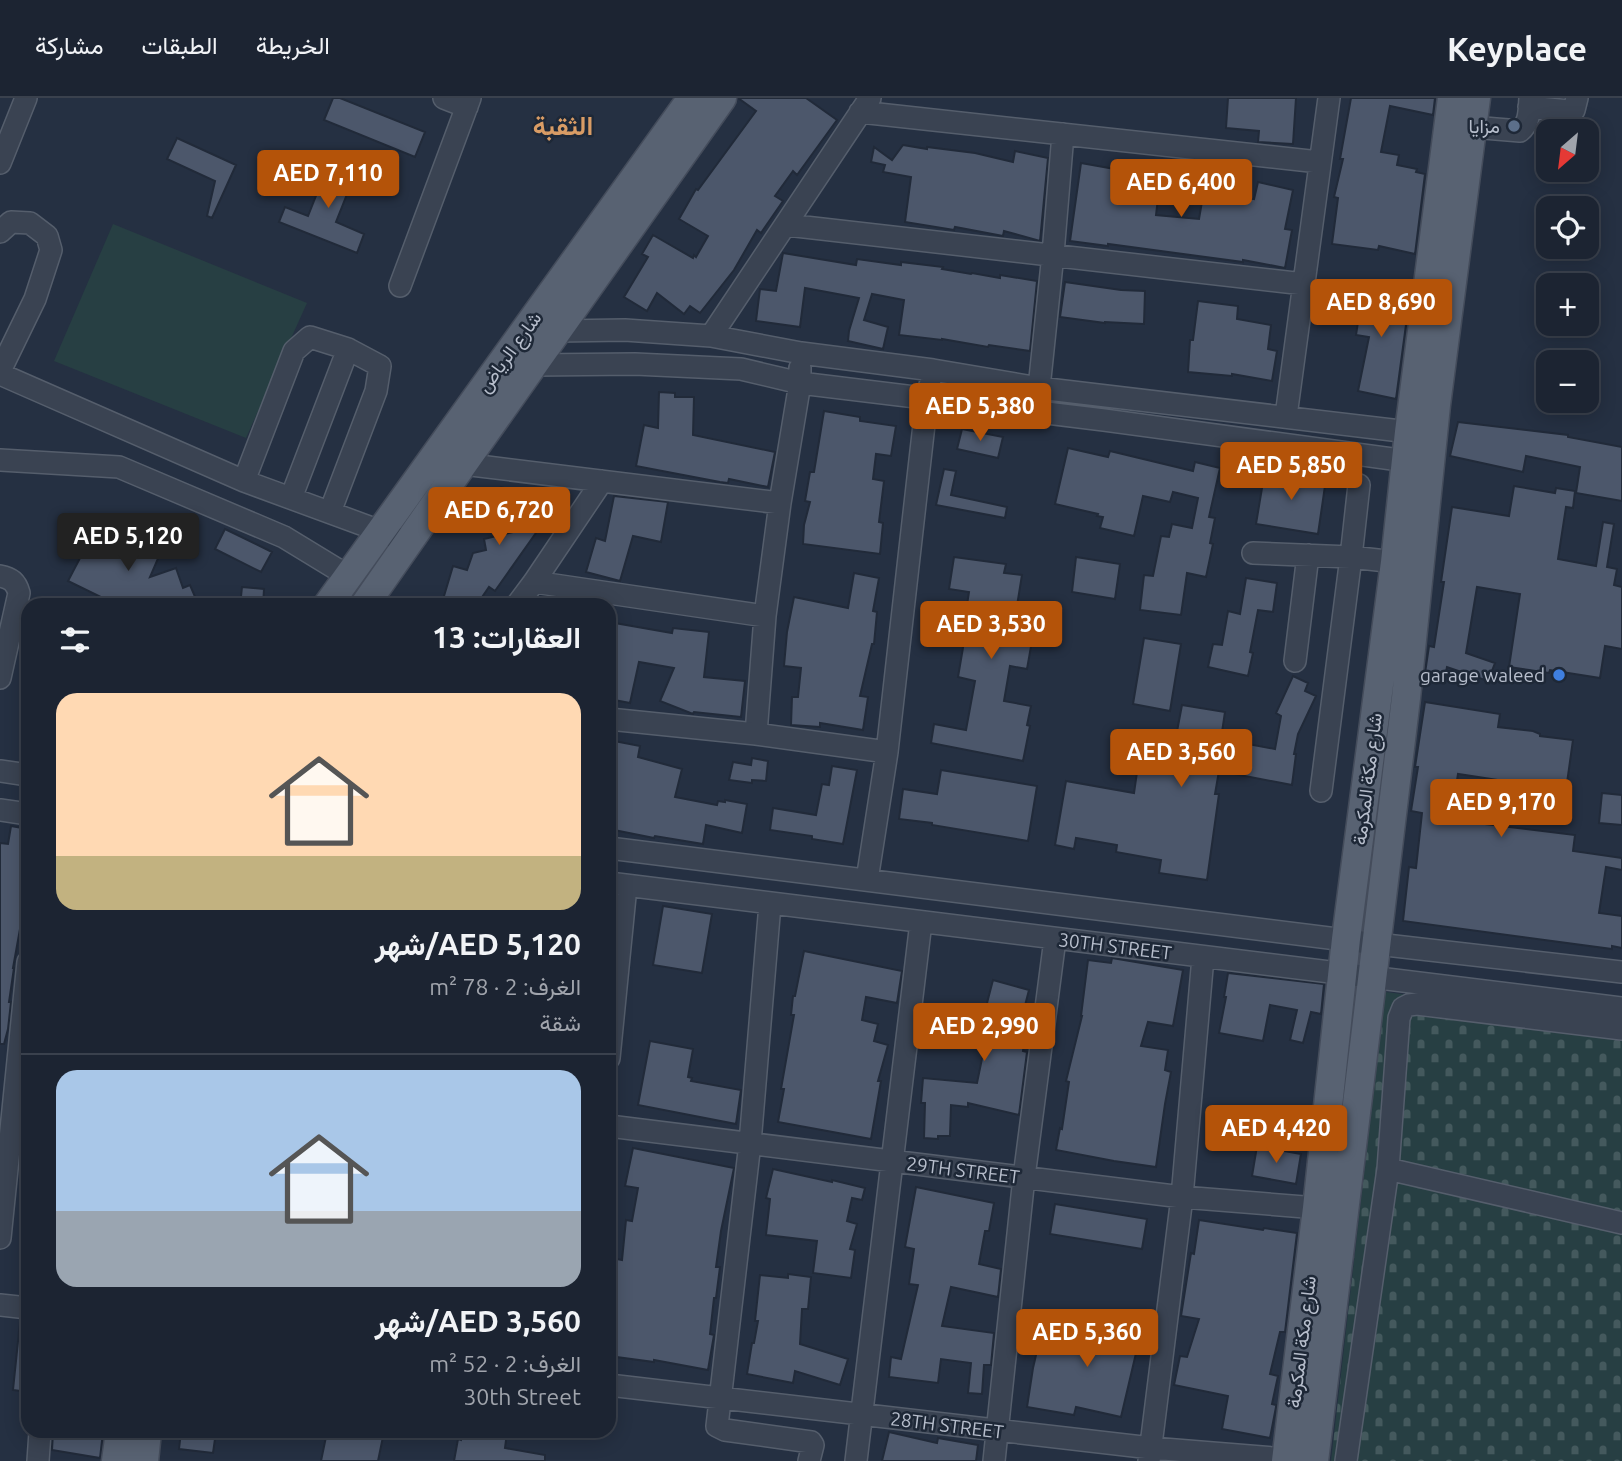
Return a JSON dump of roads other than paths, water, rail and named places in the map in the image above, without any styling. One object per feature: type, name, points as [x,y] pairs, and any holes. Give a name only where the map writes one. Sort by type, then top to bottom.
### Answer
[{"type":"main road","name":"شارع الرياض","points":[[333,598],[692,98]]},
{"type":"main road","name":"شارع الرياض","points":[[370,598],[722,98]]},
{"type":"main road","name":"شارع مكة المكرمة","points":[[1314,1461],[1406,698],[1421,436],[1452,98]]},
{"type":"main road","name":"شارع مكة المكرمة","points":[[1286,1460],[1346,939],[1407,461],[1421,436],[1476,98]]},
{"type":"main road","points":[[116,1461],[119,1438]]},
{"type":"main road","points":[[144,1461],[146,1438]]},
{"type":"street","points":[[1,155],[7,125],[26,98]]},
{"type":"street","points":[[400,286],[468,102],[444,98]]},
{"type":"street","points":[[1286,416],[1329,98]]},
{"type":"street","points":[[1472,127],[1520,131],[1528,120],[1530,102],[1569,111],[1574,110],[1577,98]]},
{"type":"street","points":[[711,336],[865,105],[1063,134],[1319,162]]},
{"type":"street","points":[[1039,387],[1054,254],[1063,134]]},
{"type":"street","points":[[0,232],[11,222],[30,223],[47,236],[51,250],[35,299],[0,373],[244,481],[408,543]]},
{"type":"street","points":[[787,225],[1304,284]]},
{"type":"street","points":[[558,331],[625,330],[711,336],[800,353],[1039,387],[1286,416],[1421,436]]},
{"type":"street","points":[[244,481],[294,351],[310,337],[348,349],[380,366],[376,391],[330,512]]},
{"type":"street","points":[[291,498],[348,349]]},
{"type":"street","points":[[756,734],[765,616],[800,383],[800,353]]},
{"type":"street","points":[[534,365],[635,364],[741,369],[800,383],[1407,461]]},
{"type":"street","points":[[867,880],[887,752],[927,398],[933,370]]},
{"type":"street","points":[[0,460],[119,467],[284,537],[348,576]]},
{"type":"street","points":[[463,464],[780,503]]},
{"type":"street","points":[[522,598],[602,481]]},
{"type":"street","points":[[1321,791],[1359,485]]},
{"type":"street","points":[[1253,553],[1350,557],[1395,562]]},
{"type":"street","points":[[1295,661],[1308,555]]},
{"type":"street","points":[[0,576],[9,577],[19,593],[0,678]]},
{"type":"street","points":[[534,582],[765,616]]},
{"type":"street","points":[[616,720],[756,734],[887,752]]},
{"type":"street","points":[[0,771],[21,774]]},
{"type":"street","points":[[0,810],[21,813]]},
{"type":"street","name":"30TH STREET","points":[[616,849],[1622,972]]},
{"type":"street","points":[[616,907],[617,885]]},
{"type":"street","name":"30TH STREET","points":[[617,885],[1622,1008]]},
{"type":"street","points":[[770,904],[750,1143],[717,1426],[724,1430],[811,1442],[813,1445],[809,1461]]},
{"type":"street","points":[[856,1461],[921,922]]},
{"type":"street","points":[[994,1461],[1024,1177],[1055,939]]},
{"type":"street","points":[[1150,1455],[1182,1197],[1203,957]]},
{"type":"street","points":[[1346,1461],[1388,1169],[1399,1018],[1404,1008],[1417,1004],[1622,1029]]},
{"type":"street","points":[[0,1238],[21,1016]]},
{"type":"street","name":"29TH STREET","points":[[616,1127],[1182,1197],[1317,1208]]},
{"type":"street","points":[[1388,1169],[1622,1223]]},
{"type":"street","points":[[0,1305],[21,1307]]},
{"type":"street","name":"28TH STREET","points":[[616,1386],[997,1430],[1150,1455],[1286,1460]]},
{"type":"street","points":[[38,1461],[40,1438]]},
{"type":"place","name":"مزايا","points":[[1514,126]]},
{"type":"place","name":"garage waleed","points":[[1559,675]]},
{"type":"district","name":"الثقبة","points":[[563,125]]}]
